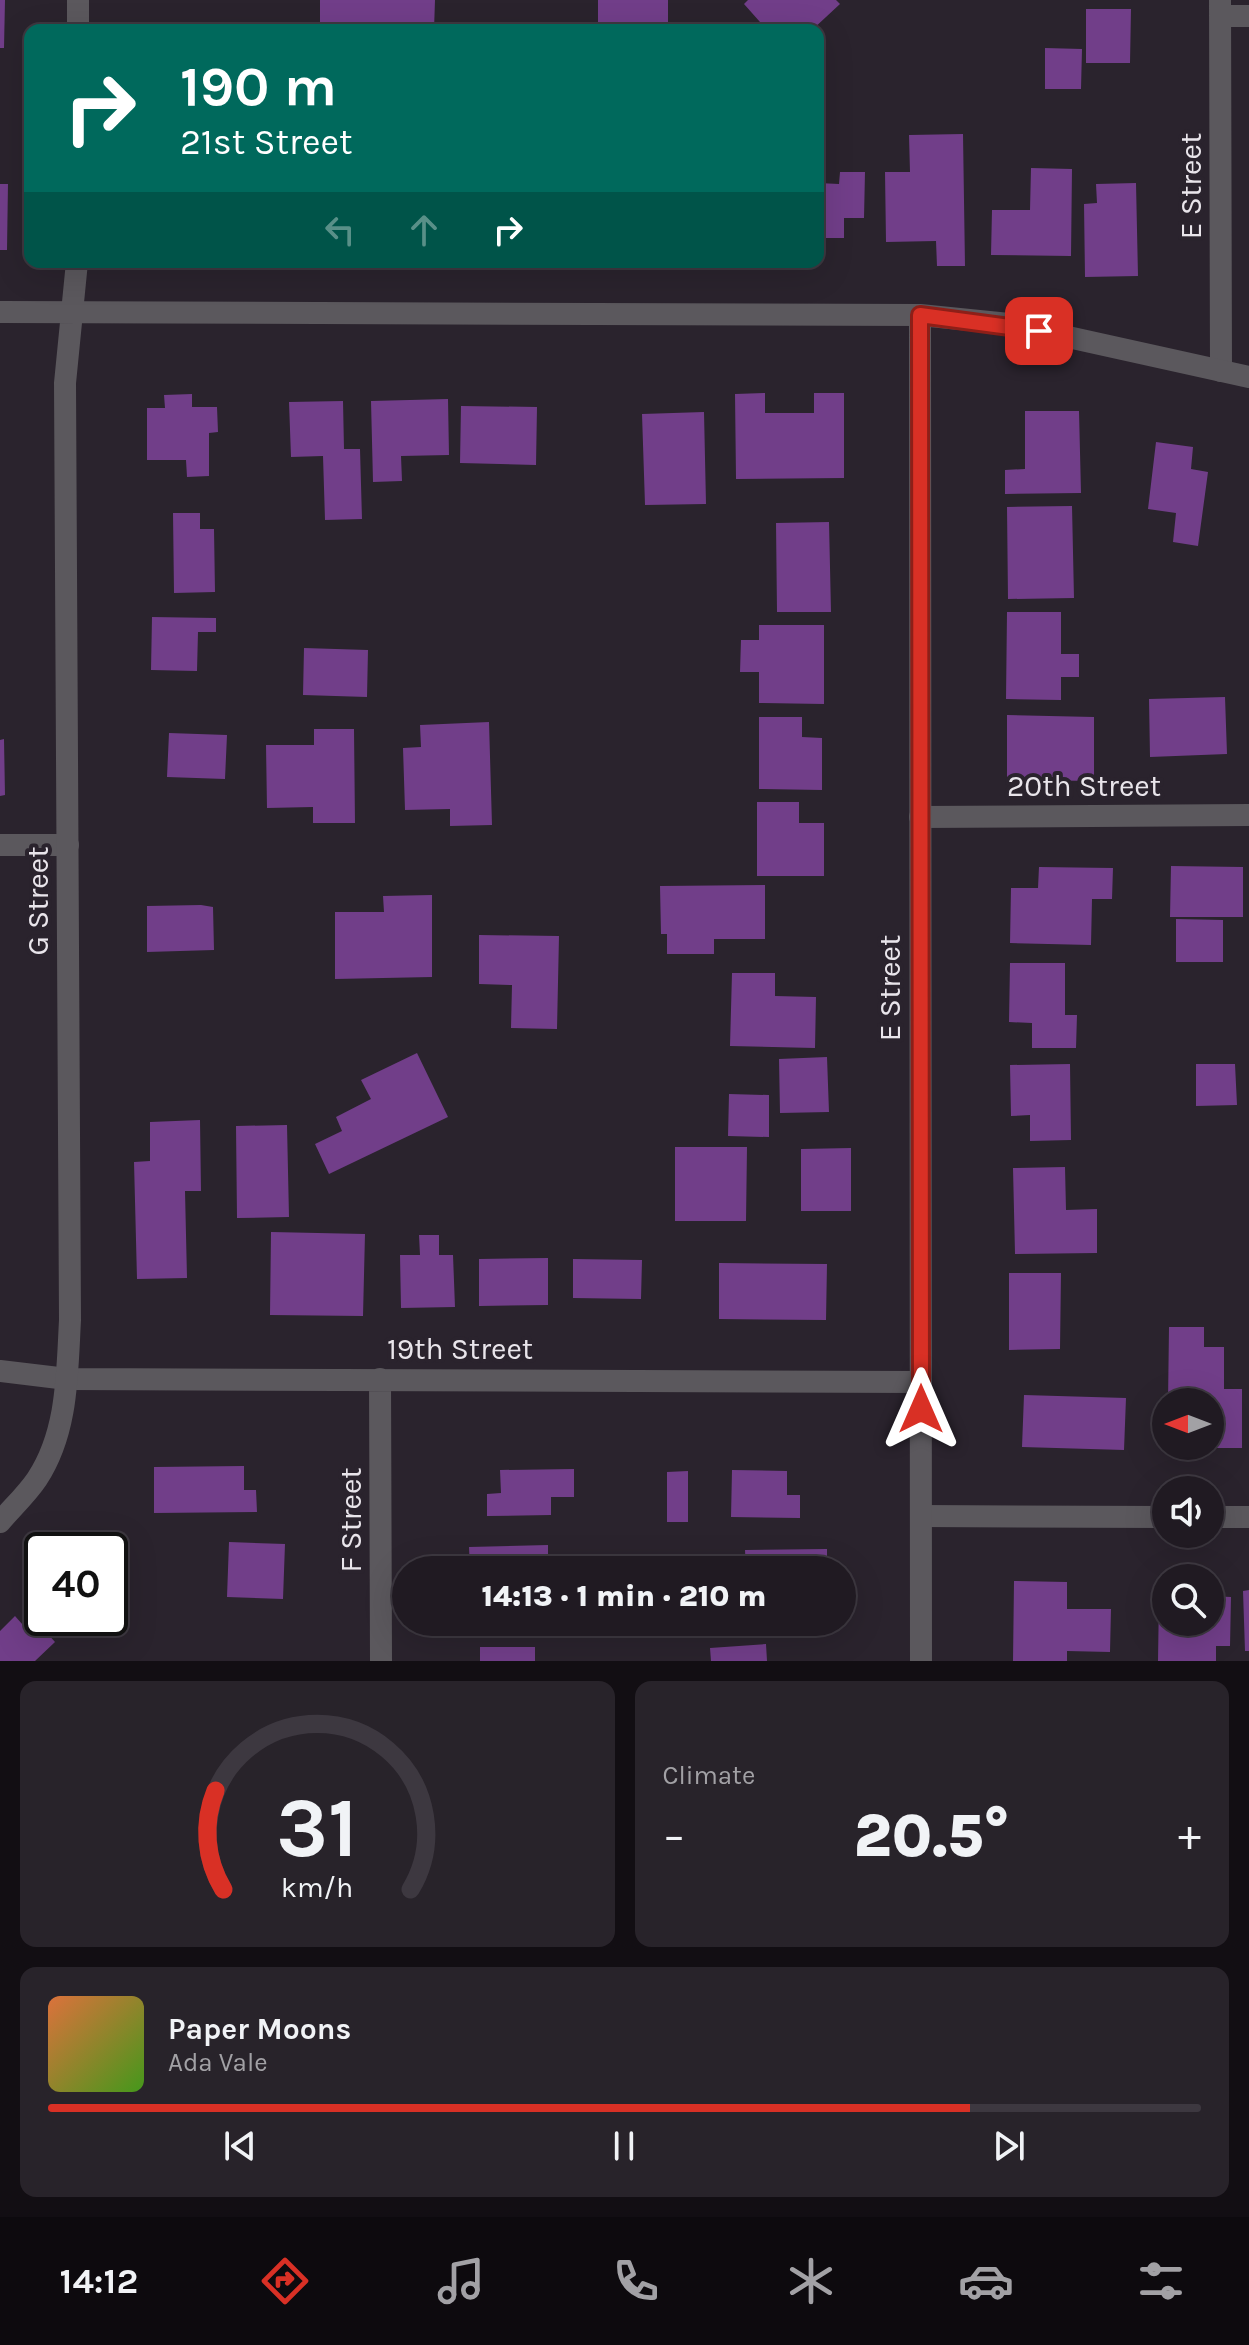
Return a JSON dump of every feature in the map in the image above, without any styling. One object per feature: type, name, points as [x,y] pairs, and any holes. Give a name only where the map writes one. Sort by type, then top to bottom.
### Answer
[{"type":"street","points":[[78,0],[78,24]]},
{"type":"street","points":[[1220,8],[1249,16]]},
{"type":"street","name":"E Street","points":[[1220,8],[1221,371]]},
{"type":"street","name":"G Street","points":[[0,1522],[38,1478],[62,1422],[67,1379],[70,1320],[65,383],[76,268]]},
{"type":"street","points":[[0,312],[920,315],[1009,324],[1249,377]]},
{"type":"street","name":"E Street","points":[[920,315],[921,1661]]},
{"type":"street","name":"20th Street","points":[[920,817],[1249,815]]},
{"type":"street","points":[[0,845],[68,845]]},
{"type":"street","name":"19th Street","points":[[0,1371],[67,1379],[921,1382]]},
{"type":"street","name":"F Street","points":[[380,1379],[381,1661]]},
{"type":"street","points":[[921,1516],[1152,1517]]},
{"type":"street","points":[[1224,1517],[1249,1517]]},
{"type":"building","points":[[0,0],[5,0],[4,48],[0,48]]},
{"type":"building","points":[[320,0],[435,0],[434,24],[320,24]]},
{"type":"building","points":[[598,0],[668,0],[668,24],[598,24]]},
{"type":"building","points":[[748,0],[836,0],[840,4],[818,24],[762,24],[744,4]]},
{"type":"building","points":[[1086,9],[1131,9],[1130,63],[1086,63]]},
{"type":"building","points":[[1045,48],[1082,49],[1081,89],[1045,89]]},
{"type":"building","points":[[963,134],[965,266],[937,266],[936,241],[886,242],[885,172],[910,172],[909,135]]},
{"type":"building","points":[[1031,168],[1072,169],[1071,256],[991,255],[992,210],[1030,210]]},
{"type":"building","points":[[840,172],[865,172],[864,218],[844,218],[844,238],[824,238],[824,183],[839,184]]},
{"type":"building","points":[[1136,183],[1138,276],[1085,277],[1084,204],[1097,203],[1096,184]]},
{"type":"building","points":[[0,184],[8,184],[7,250],[0,250]]},
{"type":"building","points":[[765,393],[765,413],[814,413],[814,393],[844,393],[844,478],[736,479],[735,394]]},
{"type":"building","points":[[192,394],[192,407],[217,407],[218,432],[209,433],[209,476],[187,477],[186,460],[147,460],[147,408],[165,408],[164,395]]},
{"type":"building","points":[[448,399],[449,455],[401,456],[402,481],[373,482],[371,401]]},
{"type":"building","points":[[343,401],[344,449],[360,449],[362,519],[325,520],[323,456],[291,457],[289,402]]},
{"type":"building","points":[[461,406],[537,407],[536,465],[460,463]]},
{"type":"building","points":[[1025,411],[1079,411],[1081,493],[1005,494],[1005,470],[1025,469]]},
{"type":"building","points":[[704,412],[706,504],[645,505],[642,414]]},
{"type":"building","points":[[1156,442],[1193,447],[1191,469],[1208,472],[1198,546],[1173,542],[1176,513],[1148,509]]},
{"type":"building","points":[[1072,506],[1074,598],[1008,599],[1007,507]]},
{"type":"building","points":[[173,513],[200,513],[200,529],[214,529],[215,592],[174,593]]},
{"type":"building","points":[[829,522],[831,612],[777,612],[776,523]]},
{"type":"building","points":[[1007,612],[1061,612],[1061,654],[1079,654],[1079,677],[1061,677],[1061,700],[1006,699]]},
{"type":"building","points":[[152,617],[216,618],[216,632],[198,632],[197,671],[151,670]]},
{"type":"building","points":[[759,625],[824,625],[824,704],[759,703],[759,672],[740,672],[741,640],[759,640]]},
{"type":"building","points":[[304,648],[368,650],[367,697],[303,695]]},
{"type":"building","points":[[1225,697],[1227,754],[1150,757],[1149,699]]},
{"type":"building","points":[[1007,715],[1094,717],[1094,781],[1007,780]]},
{"type":"building","points":[[759,717],[802,717],[802,737],[822,738],[822,790],[759,789]]},
{"type":"building","points":[[489,722],[492,825],[450,826],[450,809],[405,810],[403,748],[421,747],[420,725]]},
{"type":"building","points":[[314,729],[354,729],[355,823],[313,823],[313,807],[267,808],[266,745],[314,745]]},
{"type":"building","points":[[169,733],[227,735],[225,779],[167,777]]},
{"type":"building","points":[[4,739],[5,795],[0,796],[0,740]]},
{"type":"building","points":[[757,802],[799,802],[799,823],[824,823],[824,876],[757,876]]},
{"type":"building","points":[[1171,866],[1243,867],[1243,917],[1170,917]]},
{"type":"building","points":[[1039,867],[1113,868],[1112,899],[1092,899],[1091,945],[1010,943],[1011,888],[1038,888]]},
{"type":"building","points":[[765,885],[765,939],[714,939],[714,954],[667,954],[667,934],[661,934],[660,886]]},
{"type":"building","points":[[432,895],[432,977],[335,979],[335,912],[384,912],[383,896]]},
{"type":"building","points":[[147,906],[213,907],[214,950],[147,952]]},
{"type":"building","points":[[1176,919],[1223,920],[1223,962],[1176,962]]},
{"type":"building","points":[[479,935],[559,936],[557,1029],[511,1028],[512,985],[479,984]]},
{"type":"building","points":[[1010,963],[1065,963],[1065,1015],[1077,1015],[1076,1048],[1032,1048],[1032,1023],[1009,1022]]},
{"type":"building","points":[[732,973],[775,973],[775,996],[816,997],[815,1048],[730,1046]]},
{"type":"building","points":[[417,1053],[448,1117],[329,1174],[315,1144],[342,1131],[336,1117],[371,1099],[361,1080]]},
{"type":"building","points":[[827,1057],[829,1112],[780,1113],[779,1059]]},
{"type":"building","points":[[1070,1064],[1071,1140],[1030,1141],[1030,1115],[1011,1116],[1010,1065]]},
{"type":"building","points":[[1196,1064],[1235,1064],[1237,1105],[1196,1106]]},
{"type":"building","points":[[729,1094],[769,1095],[769,1137],[728,1136]]},
{"type":"building","points":[[200,1120],[201,1191],[185,1191],[187,1278],[137,1279],[134,1162],[150,1161],[150,1122]]},
{"type":"building","points":[[287,1125],[289,1217],[237,1218],[236,1126]]},
{"type":"building","points":[[675,1147],[747,1147],[746,1221],[675,1221]]},
{"type":"building","points":[[851,1148],[851,1211],[801,1211],[801,1149]]},
{"type":"building","points":[[1065,1167],[1066,1210],[1097,1209],[1097,1253],[1015,1254],[1013,1168]]},
{"type":"building","points":[[271,1232],[365,1234],[363,1316],[270,1315]]},
{"type":"building","points":[[419,1235],[439,1235],[439,1255],[453,1255],[455,1307],[401,1308],[400,1255],[420,1255]]},
{"type":"building","points":[[548,1258],[548,1305],[479,1306],[479,1259]]},
{"type":"building","points":[[573,1259],[642,1260],[641,1299],[573,1298]]},
{"type":"building","points":[[719,1263],[827,1264],[826,1320],[719,1319]]},
{"type":"building","points":[[1009,1273],[1061,1273],[1060,1349],[1009,1350]]},
{"type":"building","points":[[1169,1327],[1204,1327],[1204,1347],[1224,1347],[1224,1388],[1168,1388]]},
{"type":"building","points":[[1224,1389],[1242,1389],[1242,1448],[1224,1448]]},
{"type":"building","points":[[1024,1395],[1126,1398],[1124,1450],[1022,1447]]},
{"type":"building","points":[[244,1466],[244,1490],[256,1490],[257,1512],[154,1513],[154,1467]]},
{"type":"building","points":[[574,1469],[574,1497],[551,1497],[551,1515],[487,1516],[487,1494],[501,1493],[500,1470]]},
{"type":"building","points":[[732,1470],[787,1471],[787,1495],[800,1495],[800,1518],[731,1517]]},
{"type":"building","points":[[688,1471],[688,1522],[667,1522],[667,1472]]},
{"type":"building","points":[[229,1542],[285,1544],[283,1599],[227,1597]]},
{"type":"building","points":[[548,1545],[548,1556],[469,1556],[469,1547]]},
{"type":"building","points":[[827,1549],[827,1556],[745,1556],[745,1550]]},
{"type":"building","points":[[1014,1581],[1067,1582],[1067,1609],[1111,1609],[1110,1652],[1067,1651],[1067,1661],[1013,1661]]},
{"type":"building","points":[[1249,1590],[1249,1651],[1245,1651],[1243,1591]]},
{"type":"building","points":[[1224,1597],[1231,1597],[1230,1646],[1216,1646],[1216,1661],[1158,1661],[1158,1636],[1224,1636]]},
{"type":"building","points":[[15,1616],[24,1626],[24,1636],[50,1636],[55,1642],[35,1661],[0,1661],[0,1631]]},
{"type":"building","points":[[766,1644],[767,1661],[711,1661],[710,1648]]},
{"type":"building","points":[[480,1647],[535,1647],[535,1661],[480,1661]]},
{"type":"route","points":[[921,1409],[920,315],[1009,324],[1039,331]]}]
